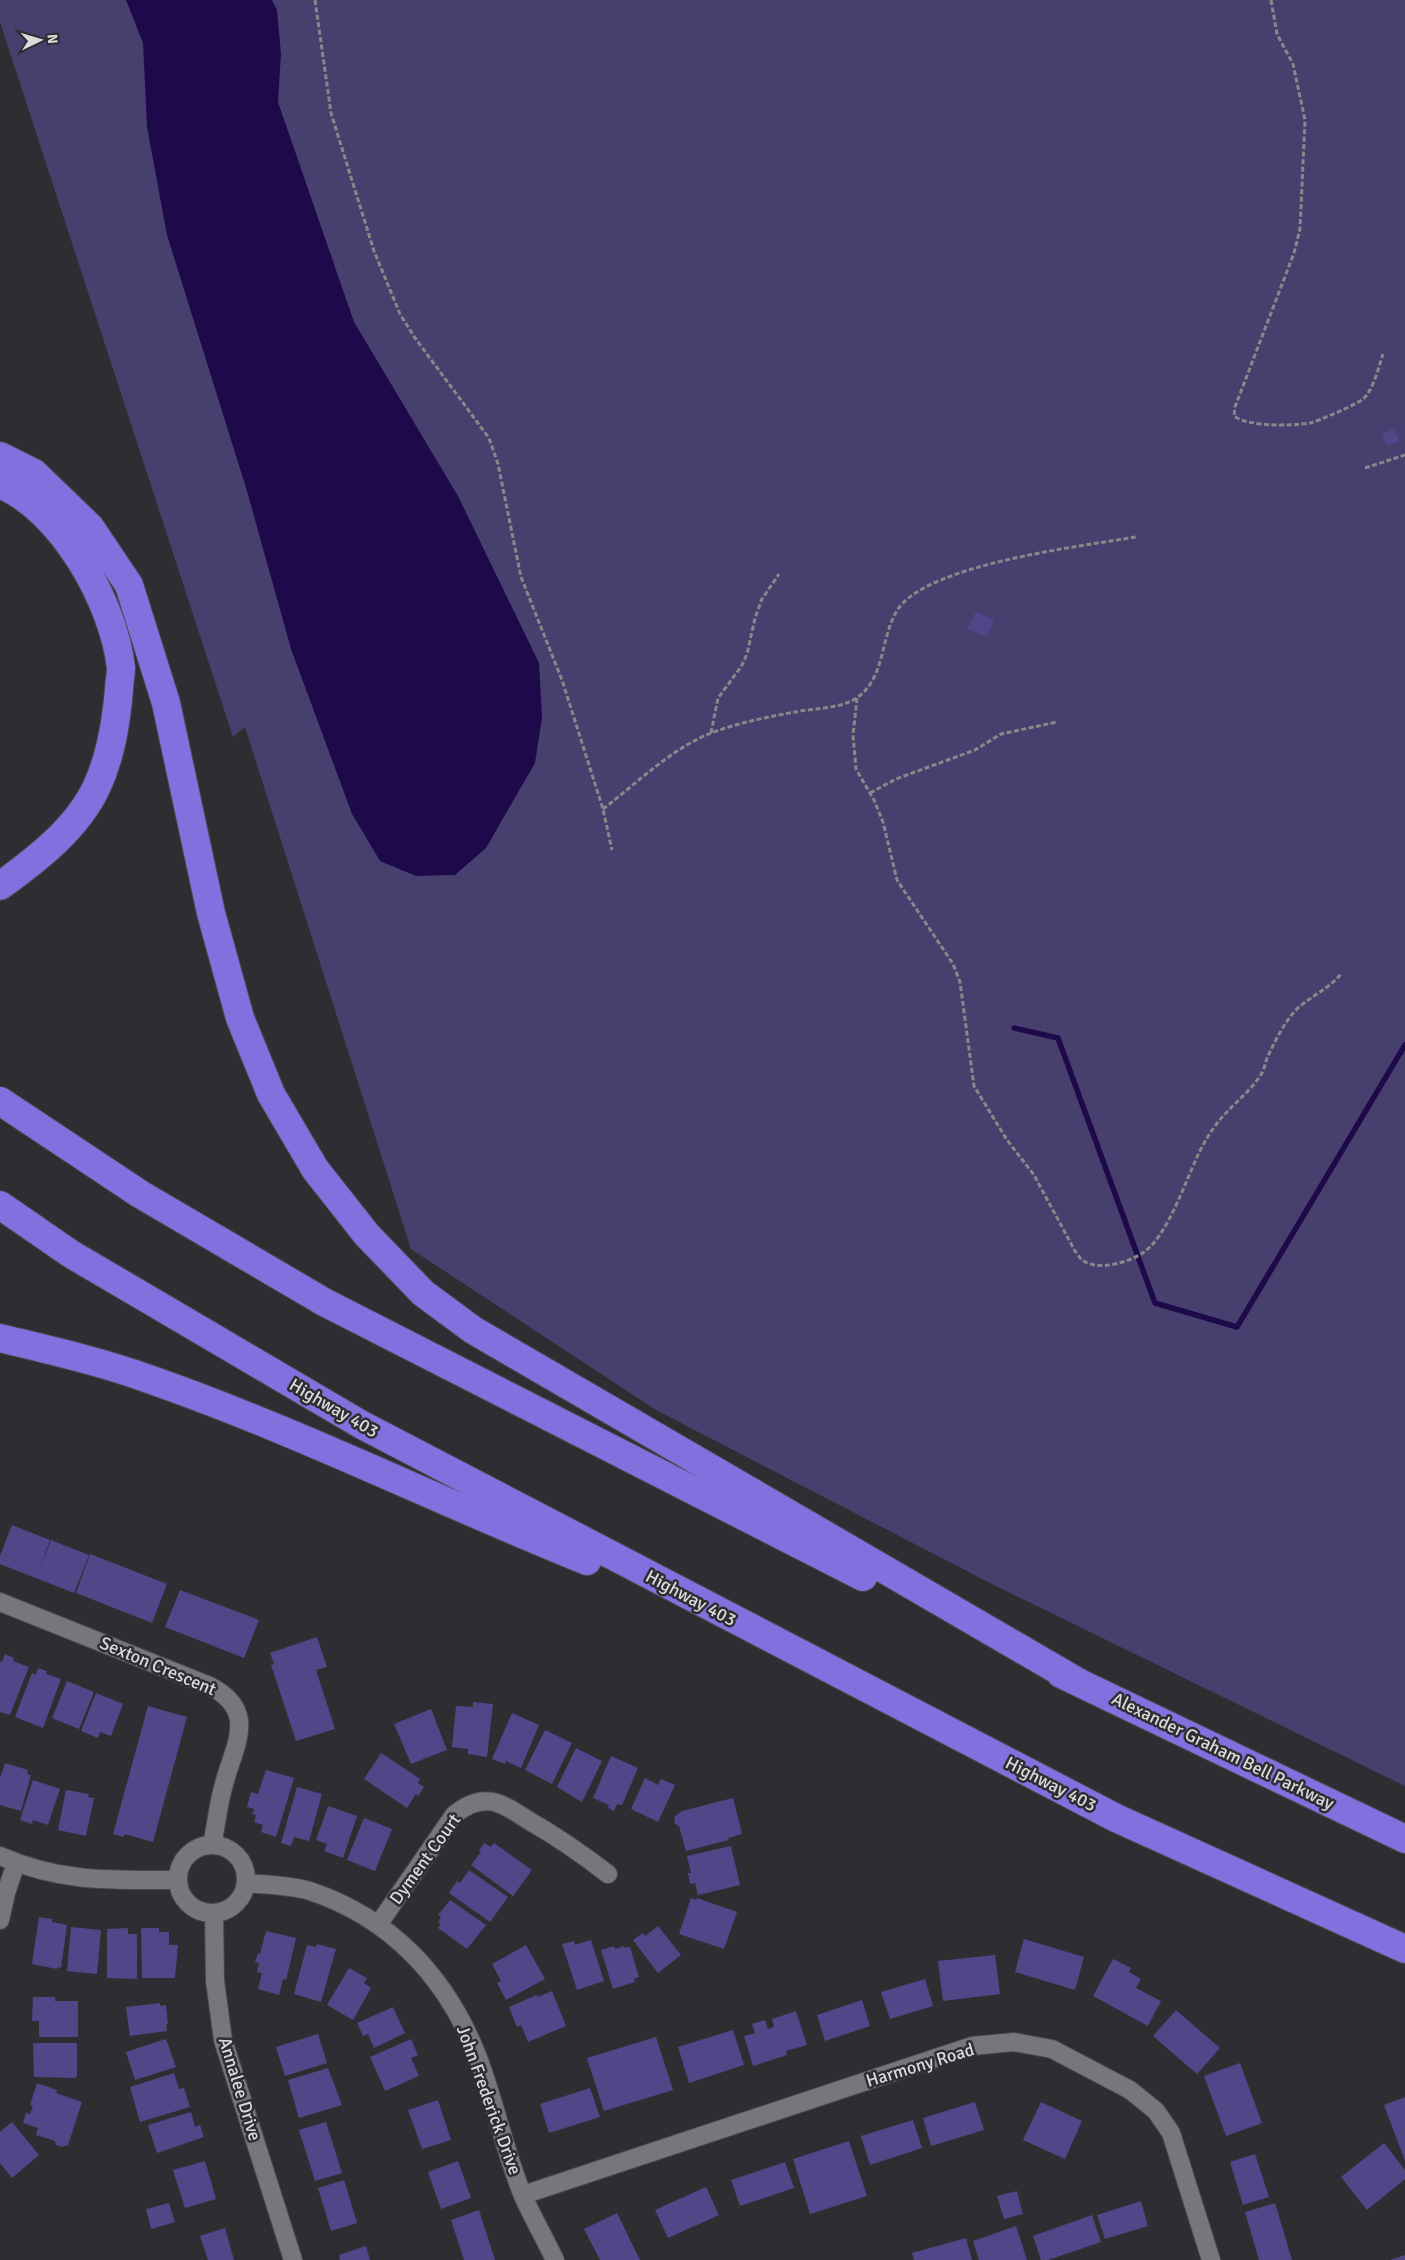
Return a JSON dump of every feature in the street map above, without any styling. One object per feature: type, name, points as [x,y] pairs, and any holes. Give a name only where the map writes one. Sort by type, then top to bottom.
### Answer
[{"type":"highway","points":[[0,456],[34,473],[90,527],[129,585],[166,703],[211,913],[240,1018],[271,1094],[315,1169],[366,1235],[423,1293],[473,1330],[1078,1682]]},
{"type":"highway","points":[[0,484],[15,490],[46,517],[81,559],[108,612],[121,668],[115,730],[97,787],[74,822],[40,857],[0,886]]},
{"type":"highway","points":[[0,1101],[140,1194],[324,1302],[942,1617],[1078,1682]]},
{"type":"highway","name":"Highway 403","points":[[0,1205],[71,1254],[362,1425],[1116,1818],[1405,1949]]},
{"type":"highway","points":[[0,1338],[101,1363],[254,1419],[568,1554],[739,1623]]},
{"type":"highway","name":"Alexander Graham Bell Parkway","points":[[1078,1682],[1405,1839]]},
{"type":"street","name":"Sexton Crescent","points":[[0,1602],[210,1686],[222,1693],[233,1703],[238,1716],[239,1733],[223,1788],[212,1845]]},
{"type":"street","name":"Dyment Court","points":[[378,1925],[454,1815],[464,1807],[475,1803],[497,1802],[574,1847],[608,1874]]},
{"type":"street","points":[[212,1845],[223,1847],[233,1852],[243,1866],[246,1884],[239,1901],[224,1912],[214,1914],[203,1913],[189,1905],[179,1891],[177,1880],[179,1869],[187,1856],[201,1847],[212,1845]]},
{"type":"street","points":[[0,1920],[6,1893],[8,1859],[41,1871],[82,1879],[177,1880]]},
{"type":"street","name":"John Frederick Drive","points":[[246,1884],[284,1886],[309,1891],[378,1925],[400,1943],[435,1977],[459,2016],[477,2055],[523,2195],[555,2260]]},
{"type":"street","name":"Annalee Drive","points":[[214,1914],[215,1981],[224,2040],[292,2260]]},
{"type":"street","name":"Harmony Road","points":[[523,2195],[972,2046],[1014,2042],[1052,2050],[1130,2090],[1156,2111],[1171,2133],[1211,2260]]},
{"type":"path","points":[[315,0],[331,113],[374,251],[400,314],[415,338],[490,438],[498,464],[521,577],[559,671],[603,809],[612,850]]},
{"type":"path","points":[[1271,0],[1277,34],[1293,64],[1305,120],[1300,229],[1294,252],[1235,408],[1234,416],[1240,421],[1278,425],[1311,422],[1364,399],[1374,380],[1383,354]]},
{"type":"path","points":[[1365,468],[1405,455]]},
{"type":"path","points":[[603,809],[658,765],[711,734],[745,723],[825,707],[857,698],[876,676],[891,624],[897,611],[914,592],[946,578],[1031,555],[1136,537]]},
{"type":"path","points":[[711,734],[718,698],[741,667],[747,654],[762,599],[779,574]]},
{"type":"path","points":[[857,698],[853,735],[853,753],[856,769],[870,793],[882,822],[898,880],[954,964],[960,982],[974,1086],[997,1124],[1034,1175],[1075,1251],[1082,1260],[1090,1264],[1108,1266],[1134,1258],[1144,1252],[1155,1240],[1165,1228],[1200,1151],[1213,1128],[1262,1074],[1276,1040],[1293,1013],[1335,981],[1341,974]]},
{"type":"path","points":[[870,793],[896,779],[975,750],[1001,734],[1057,722]]},
{"type":"shaded area","points":[[0,0],[1405,0],[1405,1786],[990,1583],[656,1410],[411,1249],[245,727],[233,737],[0,22]]},
{"type":"shaded area","points":[[126,0],[272,0],[277,10],[281,54],[278,102],[354,322],[458,496],[539,663],[542,717],[535,763],[486,848],[455,875],[416,876],[380,861],[352,814],[291,649],[247,491],[167,235],[147,127],[143,43]]},
{"type":"building","points":[[1394,429],[1399,441],[1387,446],[1382,434]]},
{"type":"building","points":[[976,612],[994,620],[987,637],[967,629]]},
{"type":"building","points":[[12,1525],[50,1540],[38,1574],[51,1540],[89,1555],[74,1593],[0,1564],[0,1556]]},
{"type":"building","points":[[90,1554],[167,1584],[152,1623],[76,1593]]},
{"type":"building","points":[[180,1590],[259,1620],[244,1658],[165,1627]]},
{"type":"building","points":[[317,1637],[327,1667],[316,1670],[335,1729],[296,1741],[271,1665],[274,1664],[270,1653]]},
{"type":"building","points":[[5,1654],[14,1658],[13,1661],[29,1667],[10,1715],[0,1712],[0,1661],[2,1662]]},
{"type":"building","points":[[38,1668],[47,1671],[46,1674],[61,1679],[43,1728],[15,1717],[32,1673],[36,1675]]},
{"type":"building","points":[[67,1681],[94,1692],[79,1729],[52,1718]]},
{"type":"building","points":[[96,1693],[123,1704],[111,1736],[100,1732],[98,1738],[81,1731]]},
{"type":"building","points":[[473,1702],[493,1704],[487,1757],[468,1754],[468,1749],[452,1747],[456,1706],[473,1707]]},
{"type":"building","points":[[148,1706],[187,1717],[153,1842],[124,1834],[124,1837],[113,1834]]},
{"type":"building","points":[[431,1709],[447,1750],[411,1764],[394,1724]]},
{"type":"building","points":[[512,1713],[539,1725],[521,1768],[506,1761],[505,1764],[492,1759]]},
{"type":"building","points":[[545,1730],[572,1743],[552,1784],[525,1770]]},
{"type":"building","points":[[576,1748],[602,1761],[582,1802],[557,1787]]},
{"type":"building","points":[[381,1753],[420,1779],[418,1783],[424,1787],[418,1796],[416,1794],[407,1808],[364,1779]]},
{"type":"building","points":[[611,1756],[638,1768],[622,1805],[617,1804],[614,1811],[608,1808],[609,1805],[593,1798]]},
{"type":"building","points":[[5,1763],[28,1770],[27,1774],[31,1775],[21,1811],[0,1805],[0,1778]]},
{"type":"building","points":[[266,1770],[294,1778],[276,1837],[261,1832],[263,1825],[254,1822],[256,1815],[252,1814],[254,1809],[247,1807],[251,1792],[258,1794]]},
{"type":"building","points":[[645,1778],[658,1785],[661,1779],[675,1785],[658,1822],[631,1809]]},
{"type":"building","points":[[33,1780],[60,1789],[48,1825],[33,1820],[32,1824],[20,1820]]},
{"type":"building","points":[[297,1787],[322,1794],[309,1841],[294,1837],[291,1846],[281,1843]]},
{"type":"building","points":[[66,1790],[89,1794],[88,1797],[94,1798],[86,1836],[58,1830]]},
{"type":"building","points":[[733,1798],[742,1834],[728,1838],[729,1840],[686,1851],[679,1826],[675,1824],[674,1817],[682,1811]]},
{"type":"building","points":[[328,1806],[357,1816],[343,1858],[324,1851],[327,1844],[316,1840]]},
{"type":"building","points":[[364,1818],[392,1829],[375,1871],[347,1860]]},
{"type":"building","points":[[484,1843],[491,1847],[494,1843],[532,1870],[513,1896],[471,1865],[481,1852],[479,1851]]},
{"type":"building","points":[[731,1846],[740,1885],[698,1895],[695,1883],[690,1884],[688,1873],[691,1873],[687,1856]]},
{"type":"building","points":[[469,1870],[508,1897],[490,1922],[449,1893],[457,1881],[460,1883]]},
{"type":"building","points":[[691,1898],[696,1900],[697,1898],[737,1912],[724,1949],[679,1934]]},
{"type":"building","points":[[450,1900],[486,1925],[467,1949],[438,1928],[441,1924],[438,1922],[441,1917],[438,1915]]},
{"type":"building","points":[[39,1917],[52,1919],[52,1922],[67,1925],[61,1968],[58,1967],[57,1969],[32,1964]]},
{"type":"building","points":[[658,1926],[681,1955],[658,1973],[633,1940],[643,1933],[645,1936]]},
{"type":"building","points":[[71,1927],[101,1930],[97,1974],[67,1971]]},
{"type":"building","points":[[128,1928],[128,1934],[137,1934],[137,1979],[107,1978],[107,1929]]},
{"type":"building","points":[[141,1928],[159,1928],[159,1932],[169,1932],[169,1945],[178,1945],[175,1978],[142,1978]]},
{"type":"building","points":[[266,1931],[296,1938],[286,1980],[283,1979],[279,1995],[258,1989],[262,1973],[257,1972],[259,1963],[255,1962],[258,1953],[260,1954]]},
{"type":"building","points":[[1024,1939],[1084,1957],[1075,1990],[1015,1972]]},
{"type":"building","points":[[591,1940],[604,1981],[577,1990],[562,1944],[574,1941],[575,1945]]},
{"type":"building","points":[[317,1944],[336,1949],[321,2002],[294,1994],[307,1945],[316,1947]]},
{"type":"building","points":[[526,1945],[545,1979],[506,2000],[497,1983],[501,1981],[492,1964]]},
{"type":"building","points":[[614,1946],[615,1949],[624,1946],[625,1948],[630,1947],[639,1977],[634,1979],[635,1982],[613,1989],[601,1950]]},
{"type":"building","points":[[995,1955],[1000,1994],[943,2001],[938,1961]]},
{"type":"building","points":[[1113,1959],[1131,1968],[1129,1972],[1141,1979],[1136,1988],[1161,2001],[1148,2026],[1093,1996]]},
{"type":"building","points":[[349,1968],[367,1978],[364,1983],[371,1988],[353,2020],[327,2005]]},
{"type":"building","points":[[925,1979],[933,2006],[890,2019],[881,1992]]},
{"type":"building","points":[[552,1991],[566,2026],[528,2042],[521,2025],[517,2027],[509,2007]]},
{"type":"building","points":[[33,1997],[55,1997],[55,2001],[78,2001],[78,2037],[39,2037],[39,2021],[32,2021]]},
{"type":"building","points":[[862,2000],[870,2026],[825,2041],[817,2015]]},
{"type":"building","points":[[160,2003],[160,2006],[166,2005],[167,2031],[130,2036],[126,2007]]},
{"type":"building","points":[[393,2007],[405,2033],[374,2048],[368,2034],[363,2036],[357,2023]]},
{"type":"building","points":[[1176,2010],[1220,2048],[1197,2074],[1153,2036]]},
{"type":"building","points":[[796,2011],[807,2045],[786,2051],[787,2055],[753,2066],[744,2036],[755,2033],[752,2024],[765,2020],[768,2029],[774,2027],[772,2019]]},
{"type":"building","points":[[733,2030],[744,2065],[689,2083],[678,2047]]},
{"type":"building","points":[[318,2034],[327,2063],[285,2076],[276,2047]]},
{"type":"building","points":[[656,2037],[673,2090],[604,2111],[587,2058]]},
{"type":"building","points":[[166,2039],[176,2067],[135,2080],[126,2052]]},
{"type":"building","points":[[411,2039],[418,2055],[411,2058],[419,2076],[385,2091],[370,2057]]},
{"type":"building","points":[[33,2043],[77,2043],[77,2076],[75,2078],[34,2077]]},
{"type":"building","points":[[1240,2063],[1262,2123],[1226,2136],[1204,2076]]},
{"type":"building","points":[[328,2068],[342,2105],[299,2118],[288,2080]]},
{"type":"building","points":[[174,2073],[179,2089],[184,2088],[190,2107],[140,2122],[130,2087]]},
{"type":"building","points":[[37,2083],[57,2090],[56,2093],[82,2102],[68,2145],[62,2147],[56,2145],[55,2141],[36,2135],[38,2128],[23,2123],[26,2113],[30,2114],[33,2106],[30,2105]]},
{"type":"building","points":[[590,2088],[600,2117],[549,2133],[540,2104]]},
{"type":"building","points":[[1405,2097],[1405,2161],[1384,2105]]},
{"type":"building","points":[[438,2100],[451,2140],[422,2149],[408,2110]]},
{"type":"building","points":[[975,2102],[984,2130],[931,2146],[923,2118]]},
{"type":"building","points":[[1041,2102],[1082,2121],[1065,2159],[1023,2140]]},
{"type":"building","points":[[191,2112],[195,2127],[200,2125],[204,2137],[157,2153],[148,2125]]},
{"type":"building","points":[[913,2120],[922,2148],[870,2165],[861,2136]]},
{"type":"building","points":[[12,2122],[39,2155],[12,2178],[0,2163],[0,2132]]},
{"type":"building","points":[[326,2122],[342,2173],[315,2181],[299,2130]]},
{"type":"building","points":[[849,2141],[867,2196],[810,2214],[793,2159]]},
{"type":"building","points":[[1384,2143],[1405,2170],[1405,2179],[1367,2210],[1341,2177]]},
{"type":"building","points":[[1255,2154],[1269,2197],[1243,2205],[1230,2162]]},
{"type":"building","points":[[205,2161],[216,2199],[185,2208],[173,2170]]},
{"type":"building","points":[[458,2161],[471,2198],[441,2209],[428,2172]]},
{"type":"building","points":[[785,2162],[794,2188],[740,2206],[731,2180]]},
{"type":"building","points":[[344,2180],[357,2223],[331,2231],[318,2188]]},
{"type":"building","points":[[706,2187],[719,2215],[668,2238],[655,2210]]},
{"type":"building","points":[[1017,2191],[1023,2214],[1004,2219],[997,2196]]},
{"type":"building","points":[[1141,2201],[1148,2226],[1105,2239],[1097,2215]]},
{"type":"building","points":[[169,2203],[175,2222],[151,2229],[146,2209]]},
{"type":"building","points":[[1275,2203],[1292,2260],[1259,2260],[1245,2212]]},
{"type":"building","points":[[479,2210],[495,2260],[464,2260],[451,2220]]},
{"type":"building","points":[[617,2213],[640,2260],[600,2260],[584,2229]]},
{"type":"building","points":[[1092,2215],[1101,2242],[1048,2260],[1041,2260],[1033,2236]]},
{"type":"building","points":[[1016,2226],[1027,2260],[979,2260],[973,2241]]},
{"type":"building","points":[[225,2228],[234,2260],[208,2260],[200,2236]]},
{"type":"building","points":[[966,2238],[972,2260],[914,2260],[912,2253]]},
{"type":"building","points":[[366,2246],[370,2260],[340,2260],[339,2255]]},
{"type":"building","points":[[1405,2255],[1405,2260],[1390,2260]]},
{"type":"waterway","points":[[1014,1028],[1058,1038],[1155,1303],[1237,1327],[1405,1045]]}]
